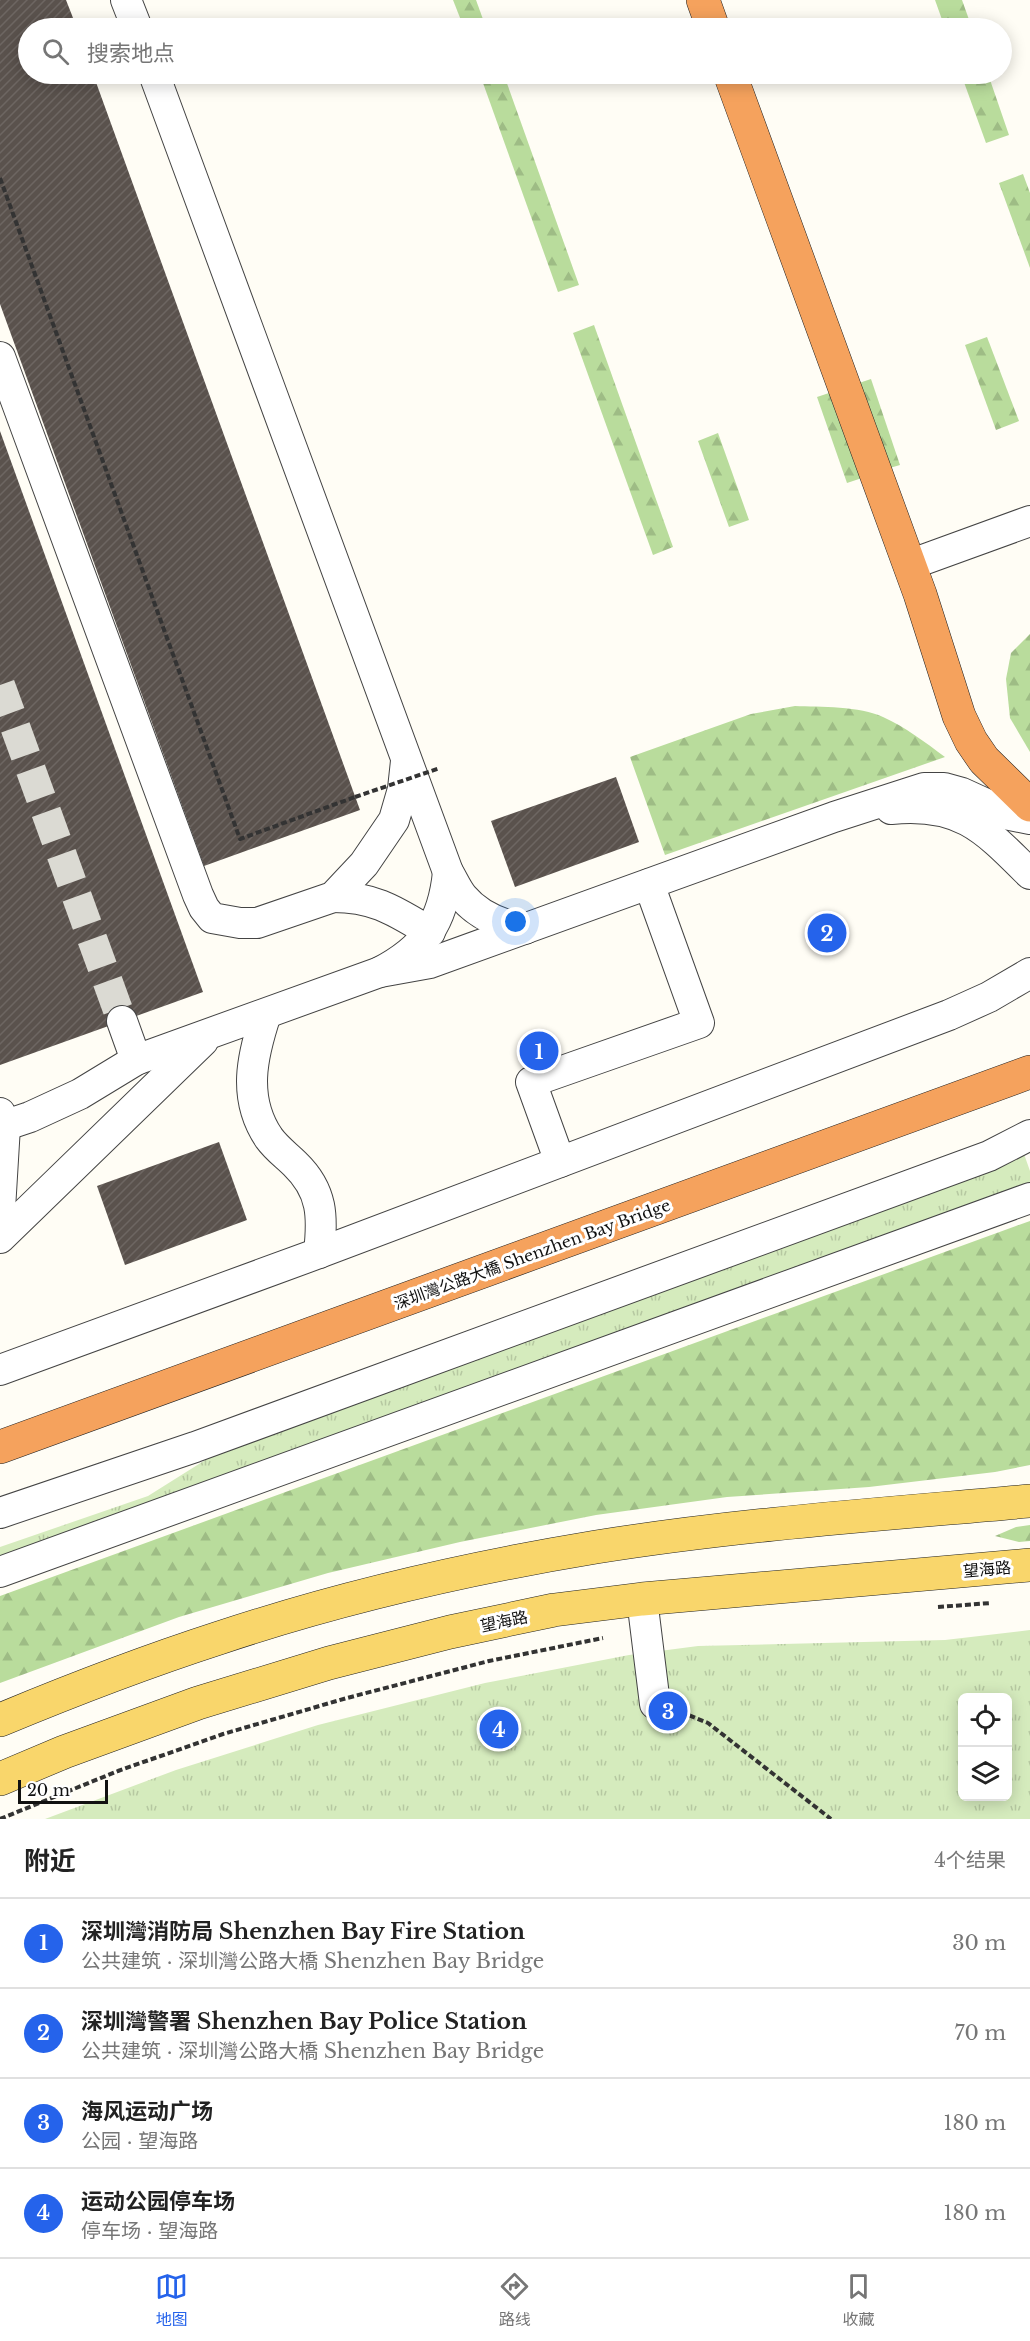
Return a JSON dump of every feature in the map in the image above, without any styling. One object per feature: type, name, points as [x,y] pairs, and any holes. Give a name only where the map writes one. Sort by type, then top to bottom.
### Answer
[{"type":"highway","points":[[703,0],[709,18]]},
{"type":"highway","points":[[734,84],[928,617],[950,691],[971,741],[984,760],[1030,805]]},
{"type":"highway","name":"深圳灣公路大橋 Shenzhen Bay Bridge","points":[[13,1438],[1030,1072]]},
{"type":"main road","points":[[0,1720],[132,1668],[221,1637],[376,1593],[506,1564],[597,1547],[717,1531],[1030,1501]]},
{"type":"main road","name":"望海路","points":[[0,1779],[64,1752],[198,1703],[329,1663],[450,1632],[554,1610],[644,1614],[1030,1565]]},
{"type":"lane","points":[[126,0],[133,18]]},
{"type":"lane","points":[[158,84],[448,872],[462,896],[482,913],[506,925],[525,929]]},
{"type":"lane","points":[[0,357],[204,908],[212,918],[257,923],[333,897],[356,897],[373,901],[398,912],[430,932]]},
{"type":"lane","points":[[909,565],[1030,521]]},
{"type":"lane","points":[[333,897],[364,864],[394,820],[403,789],[406,755]]},
{"type":"lane","points":[[380,972],[430,963],[901,794],[924,788],[944,788],[962,793],[1010,815],[1030,819]]},
{"type":"lane","points":[[834,818],[902,808],[945,811],[982,829],[1030,874]]},
{"type":"lane","points":[[0,1209],[2,1122],[80,1094],[136,1060],[380,972],[402,961],[430,932],[441,912],[446,894],[448,872]]},
{"type":"lane","points":[[560,1162],[531,1082],[699,1023],[649,884]]},
{"type":"lane","points":[[0,1370],[319,1253],[949,1015],[989,997],[1030,973]]},
{"type":"lane","points":[[266,1014],[252,1062],[254,1101],[268,1137],[301,1170],[315,1190],[321,1207],[319,1253]]},
{"type":"lane","points":[[122,1021],[136,1060]]},
{"type":"lane","points":[[0,1238],[209,1035]]},
{"type":"lane","points":[[0,1513],[195,1447],[967,1165],[1030,1135]]},
{"type":"lane","points":[[0,1572],[1030,1198]]},
{"type":"lane","points":[[644,1614],[655,1704]]},
{"type":"path","points":[[0,178],[240,839],[440,768]]},
{"type":"path","points":[[937,1608],[994,1602]]},
{"type":"path","points":[[0,1819],[118,1771],[223,1734],[347,1698],[489,1661],[644,1614]]},
{"type":"path","points":[[655,1704],[708,1724],[831,1819]]},
{"type":"green space","points":[[453,0],[476,0],[483,18],[460,18]]},
{"type":"green space","points":[[935,0],[962,0],[968,18],[941,18]]},
{"type":"green space","points":[[483,84],[507,84],[579,285],[558,292]]},
{"type":"green space","points":[[965,84],[991,84],[1009,135],[986,143]]},
{"type":"green space","points":[[1023,174],[1030,193],[1030,268],[999,183]]},
{"type":"green space","points":[[594,325],[673,547],[653,555],[573,333]]},
{"type":"green space","points":[[987,337],[1019,421],[996,430],[965,345]]},
{"type":"green space","points":[[871,379],[900,465],[883,470],[853,385]]},
{"type":"green space","points":[[835,391],[865,477],[847,483],[817,397]]},
{"type":"green space","points":[[718,433],[749,520],[729,527],[698,441]]},
{"type":"green space","points":[[1030,634],[1030,752],[1010,718],[1006,679],[1011,653]]},
{"type":"green space","points":[[795,706],[840,708],[874,713],[907,730],[945,757],[665,855],[630,757],[751,714]]},
{"type":"green space","points":[[1024,1154],[1030,1171],[1030,1190],[0,1563],[0,1547],[148,1496],[218,1452]]},
{"type":"green space","points":[[1030,1221],[1030,1465],[995,1472],[869,1487],[727,1497],[596,1515],[460,1542],[328,1573],[179,1617],[0,1683],[0,1596]]},
{"type":"green space","points":[[1030,1525],[1030,1541],[1019,1542],[995,1536],[1016,1527]]},
{"type":"green space","points":[[1030,1630],[1030,1819],[45,1819],[176,1770],[318,1725],[485,1683],[629,1655],[698,1646],[945,1640]]},
{"type":"building","points":[[0,0],[66,0],[73,18],[18,18],[18,84],[97,84],[360,810],[204,866],[0,304]]},
{"type":"building","points":[[0,431],[203,992],[0,1065]]},
{"type":"building","points":[[616,777],[639,842],[515,887],[491,821]]},
{"type":"building","points":[[219,1142],[247,1220],[125,1265],[97,1186]]},
{"type":"tunnel","points":[[0,685],[122,1021]]},
{"type":"place","name":"深圳灣警署 Shenzhen Bay Police Station","points":[[827,933]]},
{"type":"place","name":"深圳灣消防局 Shenzhen Bay Fire Station","points":[[539,1051]]},
{"type":"place","name":"海风运动广场","points":[[668,1711]]},
{"type":"place","name":"运动公园停车场","points":[[499,1729]]}]
